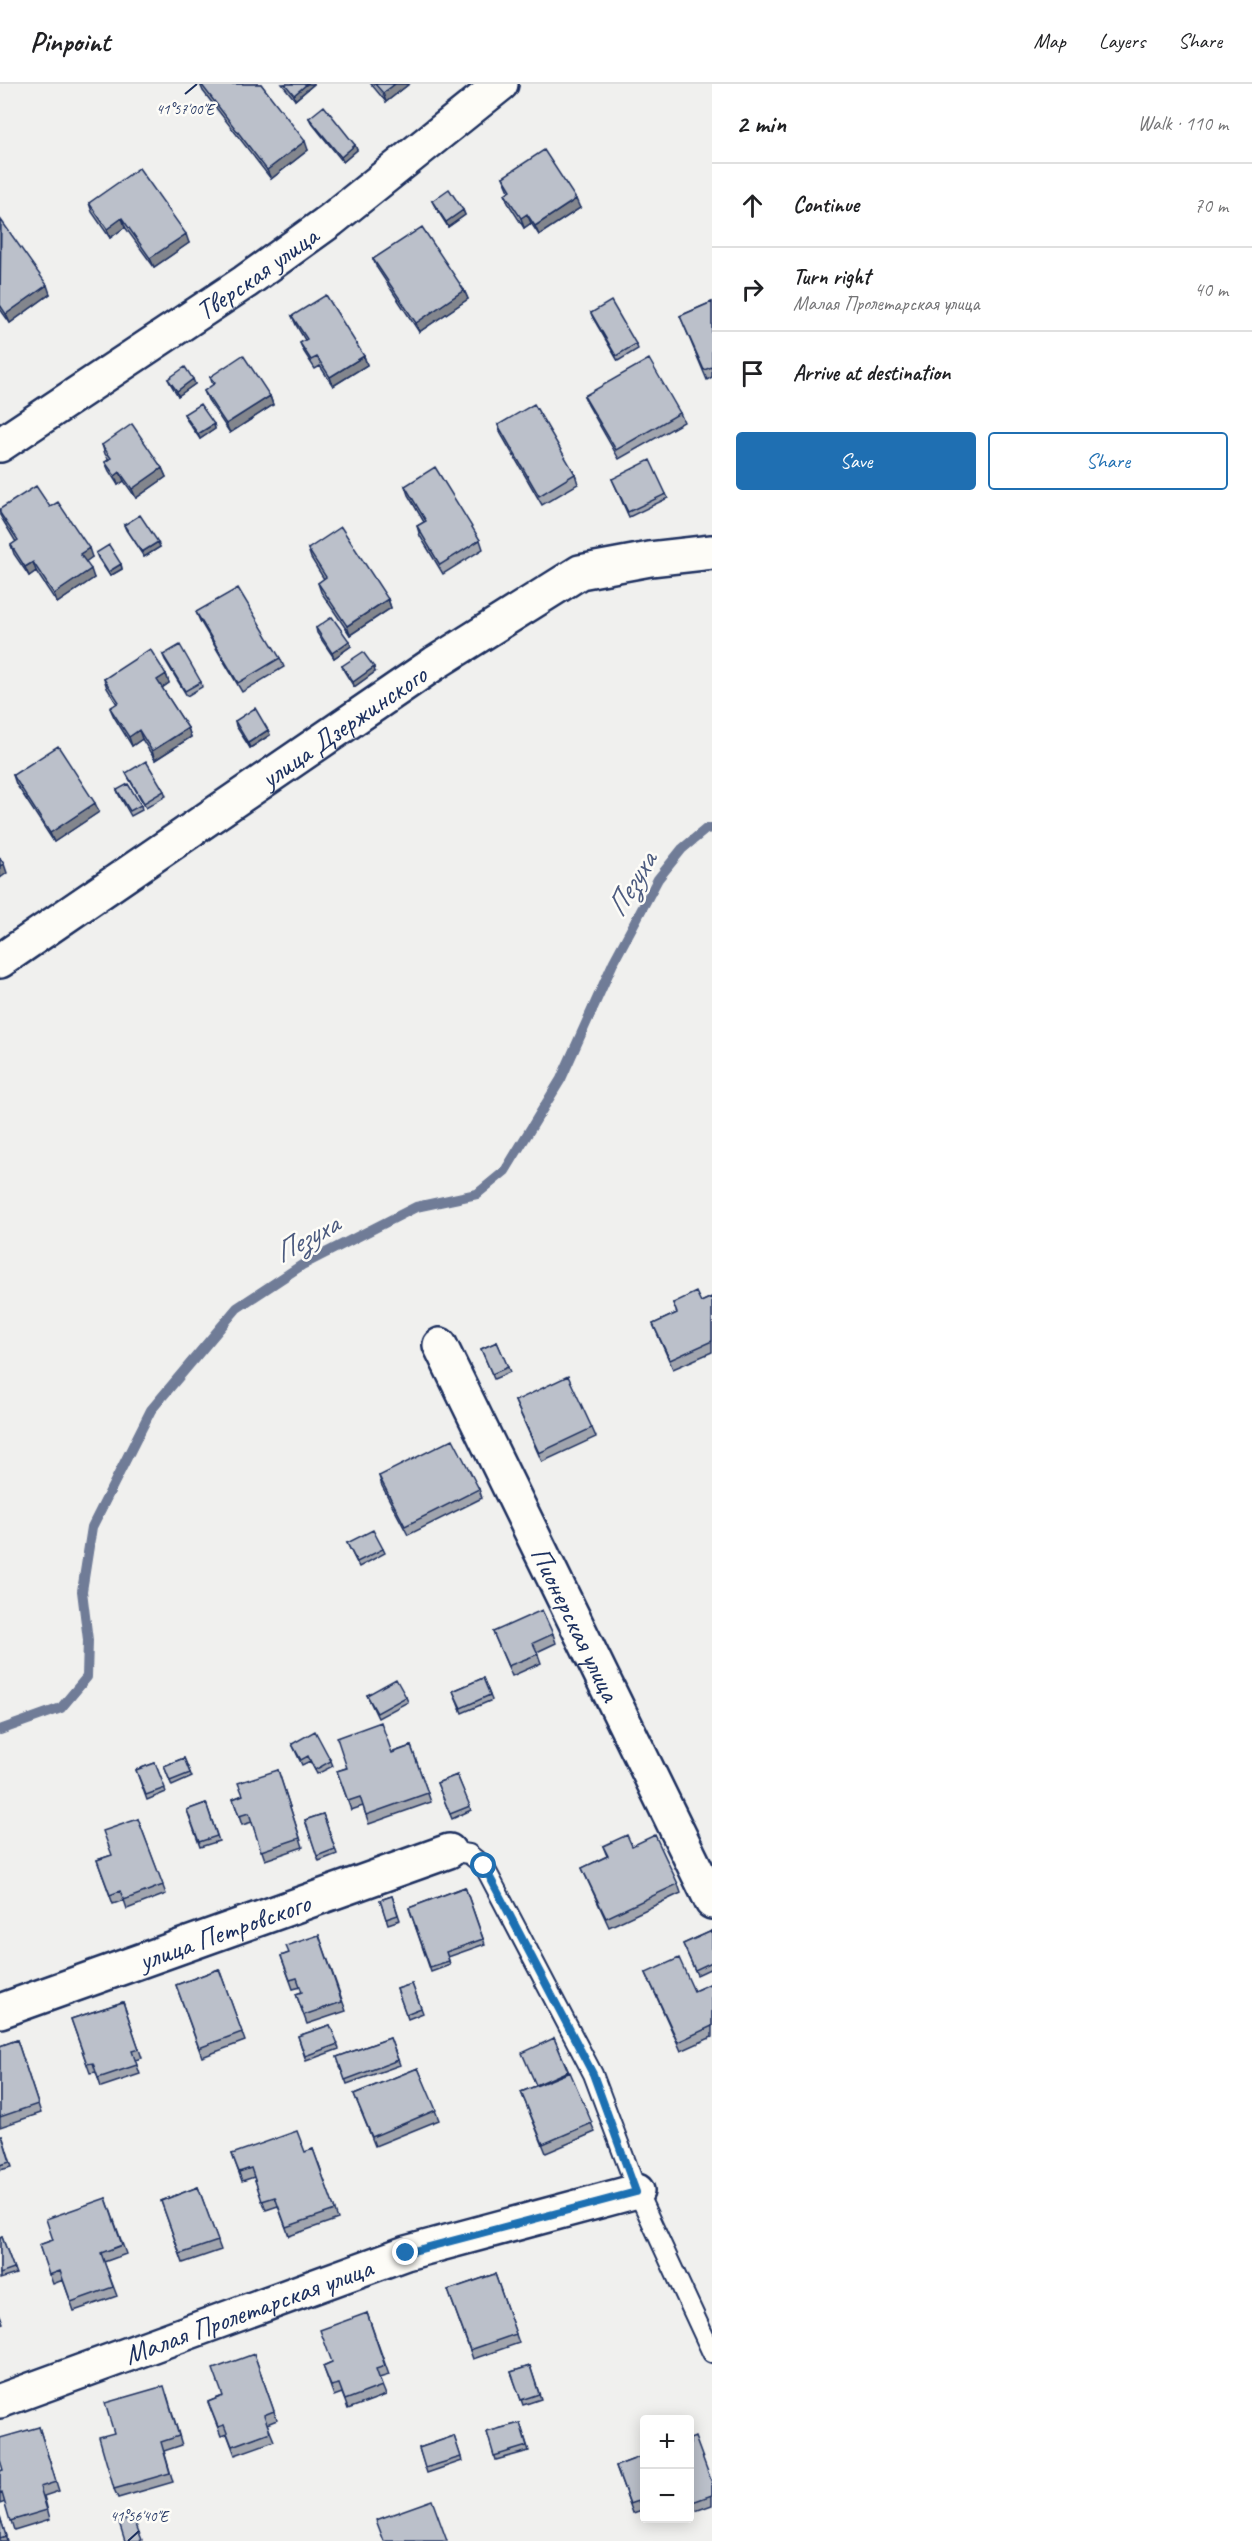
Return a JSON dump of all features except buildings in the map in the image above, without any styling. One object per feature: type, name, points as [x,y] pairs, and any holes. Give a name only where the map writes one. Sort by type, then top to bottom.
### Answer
[{"type":"street","name":"Тверская улица","points":[[0,445],[302,241],[409,159],[501,84]]},
{"type":"street","name":"улица Дзержинского","points":[[0,961],[435,663],[580,572],[650,559],[712,552]]},
{"type":"street","name":"Пионерская улица","points":[[440,1345],[712,1902]]},
{"type":"street","name":"улица Петровского","points":[[0,2011],[449,1851]]},
{"type":"street","name":"Малая Пролетарская улица","points":[[0,2401],[406,2253],[636,2192]]},
{"type":"lane","points":[[449,1851],[469,1854],[484,1866],[593,2074],[636,2192],[712,2353]]},
{"type":"waterway","name":"Пезуха","points":[[0,1730],[61,1708],[87,1677],[88,1640],[82,1591],[92,1527],[151,1410],[237,1308],[302,1265],[416,1207],[477,1194],[505,1171],[561,1079],[614,961],[658,879],[682,849],[706,829],[712,828]]},
{"type":"route","points":[[406,2253],[636,2192],[593,2074],[484,1866]]}]
